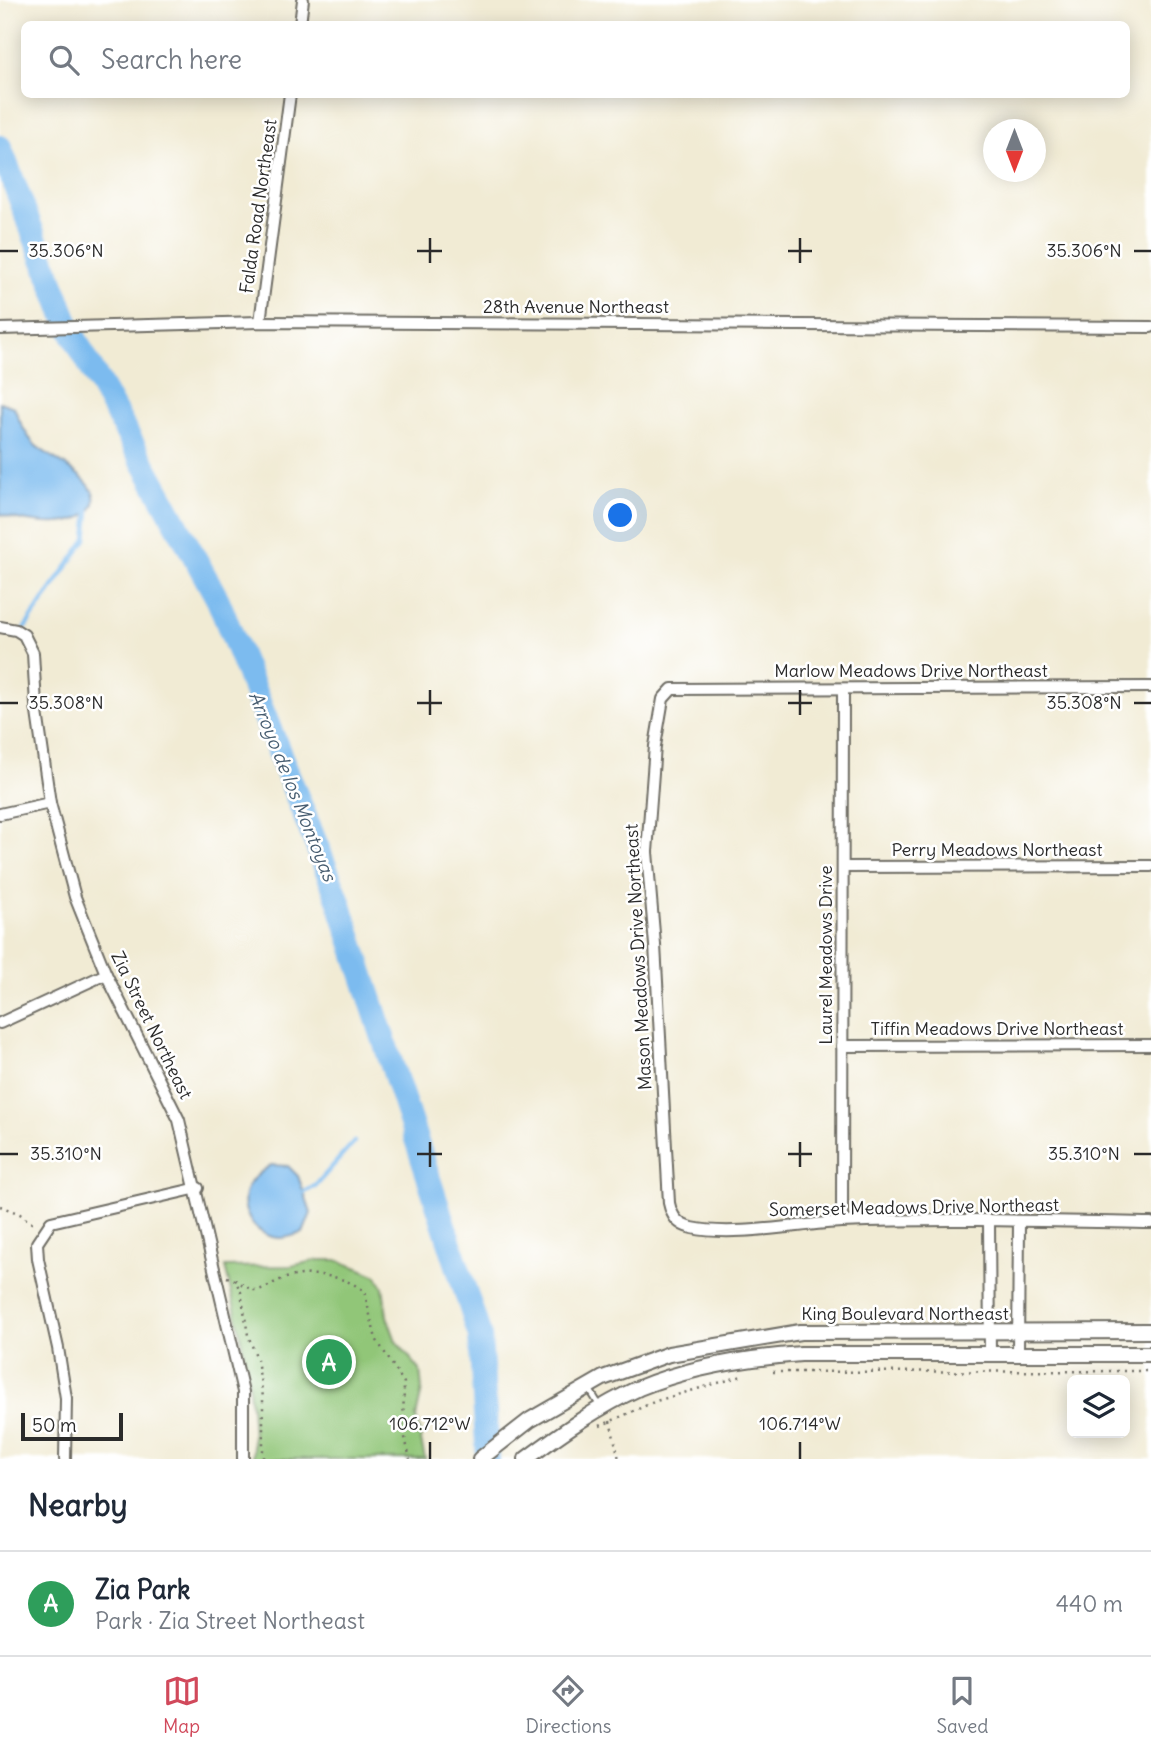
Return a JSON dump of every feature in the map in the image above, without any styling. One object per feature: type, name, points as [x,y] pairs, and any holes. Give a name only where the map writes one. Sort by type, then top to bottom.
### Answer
[{"type":"street","points":[[300,21],[303,0]]},
{"type":"street","name":"Falda Road Northeast","points":[[260,322],[289,98]]},
{"type":"street","name":"28th Avenue Northeast","points":[[0,329],[260,322],[1151,327]]},
{"type":"street","name":"Zia Street Northeast","points":[[0,627],[16,629],[24,635],[33,653],[36,705],[50,803],[75,897],[106,974],[179,1120],[198,1188],[243,1392],[243,1459]]},
{"type":"street","name":"Marlow Meadows Drive Northeast","points":[[672,689],[1151,687]]},
{"type":"street","name":"Mason Meadows Drive Northeast","points":[[672,689],[663,699],[655,746],[647,852],[655,945],[669,1203],[671,1214],[679,1224]]},
{"type":"street","name":"Laurel Meadows Drive","points":[[842,1222],[843,689]]},
{"type":"street","points":[[0,814],[50,803]]},
{"type":"street","name":"Perry Meadows Northeast","points":[[843,867],[1151,866]]},
{"type":"street","points":[[0,1023],[106,974]]},
{"type":"street","name":"Tiffin Meadows Drive Northeast","points":[[842,1046],[1151,1045]]},
{"type":"street","points":[[65,1459],[66,1398],[38,1259],[37,1243],[42,1231],[51,1222],[198,1188]]},
{"type":"street","name":"Somerset Meadows Drive Northeast","points":[[679,1224],[724,1230],[842,1222],[1151,1223]]},
{"type":"street","points":[[989,1222],[990,1354]]},
{"type":"street","points":[[1018,1354],[1019,1222]]},
{"type":"street","name":"King Boulevard Northeast","points":[[483,1457],[516,1431],[603,1378],[669,1354],[800,1332],[1151,1331]]},
{"type":"street","points":[[526,1459],[566,1429],[605,1415],[639,1388],[748,1358],[801,1354],[1151,1354]]},
{"type":"lane","points":[[588,1387],[605,1415]]},
{"type":"path","points":[[0,1206],[20,1214],[42,1231]]},
{"type":"path","points":[[242,1294],[282,1279],[309,1274],[349,1282],[364,1292],[376,1339],[404,1383],[404,1429],[410,1459]]},
{"type":"path","points":[[218,1278],[235,1280],[251,1289]]},
{"type":"path","points":[[235,1280],[242,1294],[248,1335],[257,1359],[263,1396],[263,1459]]},
{"type":"path","points":[[763,1373],[847,1370],[1151,1371]]},
{"type":"path","points":[[591,1431],[605,1415],[753,1374]]},
{"type":"path","points":[[605,1415],[619,1459]]},
{"type":"green space","points":[[318,1260],[337,1260],[363,1270],[377,1276],[383,1287],[387,1316],[396,1341],[420,1370],[422,1390],[416,1417],[425,1459],[253,1459],[245,1362],[225,1267],[291,1266]]},
{"type":"water","points":[[0,402],[14,407],[35,445],[75,472],[92,489],[92,508],[85,516],[67,522],[47,523],[0,514]]},
{"type":"water","points":[[271,1165],[288,1166],[298,1176],[311,1213],[303,1233],[284,1238],[271,1237],[255,1227],[249,1219],[244,1201],[246,1192],[254,1178]]},
{"type":"waterway","name":"Arroyo de los Montoyas","points":[[0,147],[70,329],[218,600],[337,896],[480,1336],[488,1459]]},
{"type":"waterway","points":[[22,632],[86,539],[89,511]]},
{"type":"waterway","points":[[305,1192],[315,1186],[354,1142]]},
{"type":"place","name":"Zia Park","points":[[329,1362]]}]
